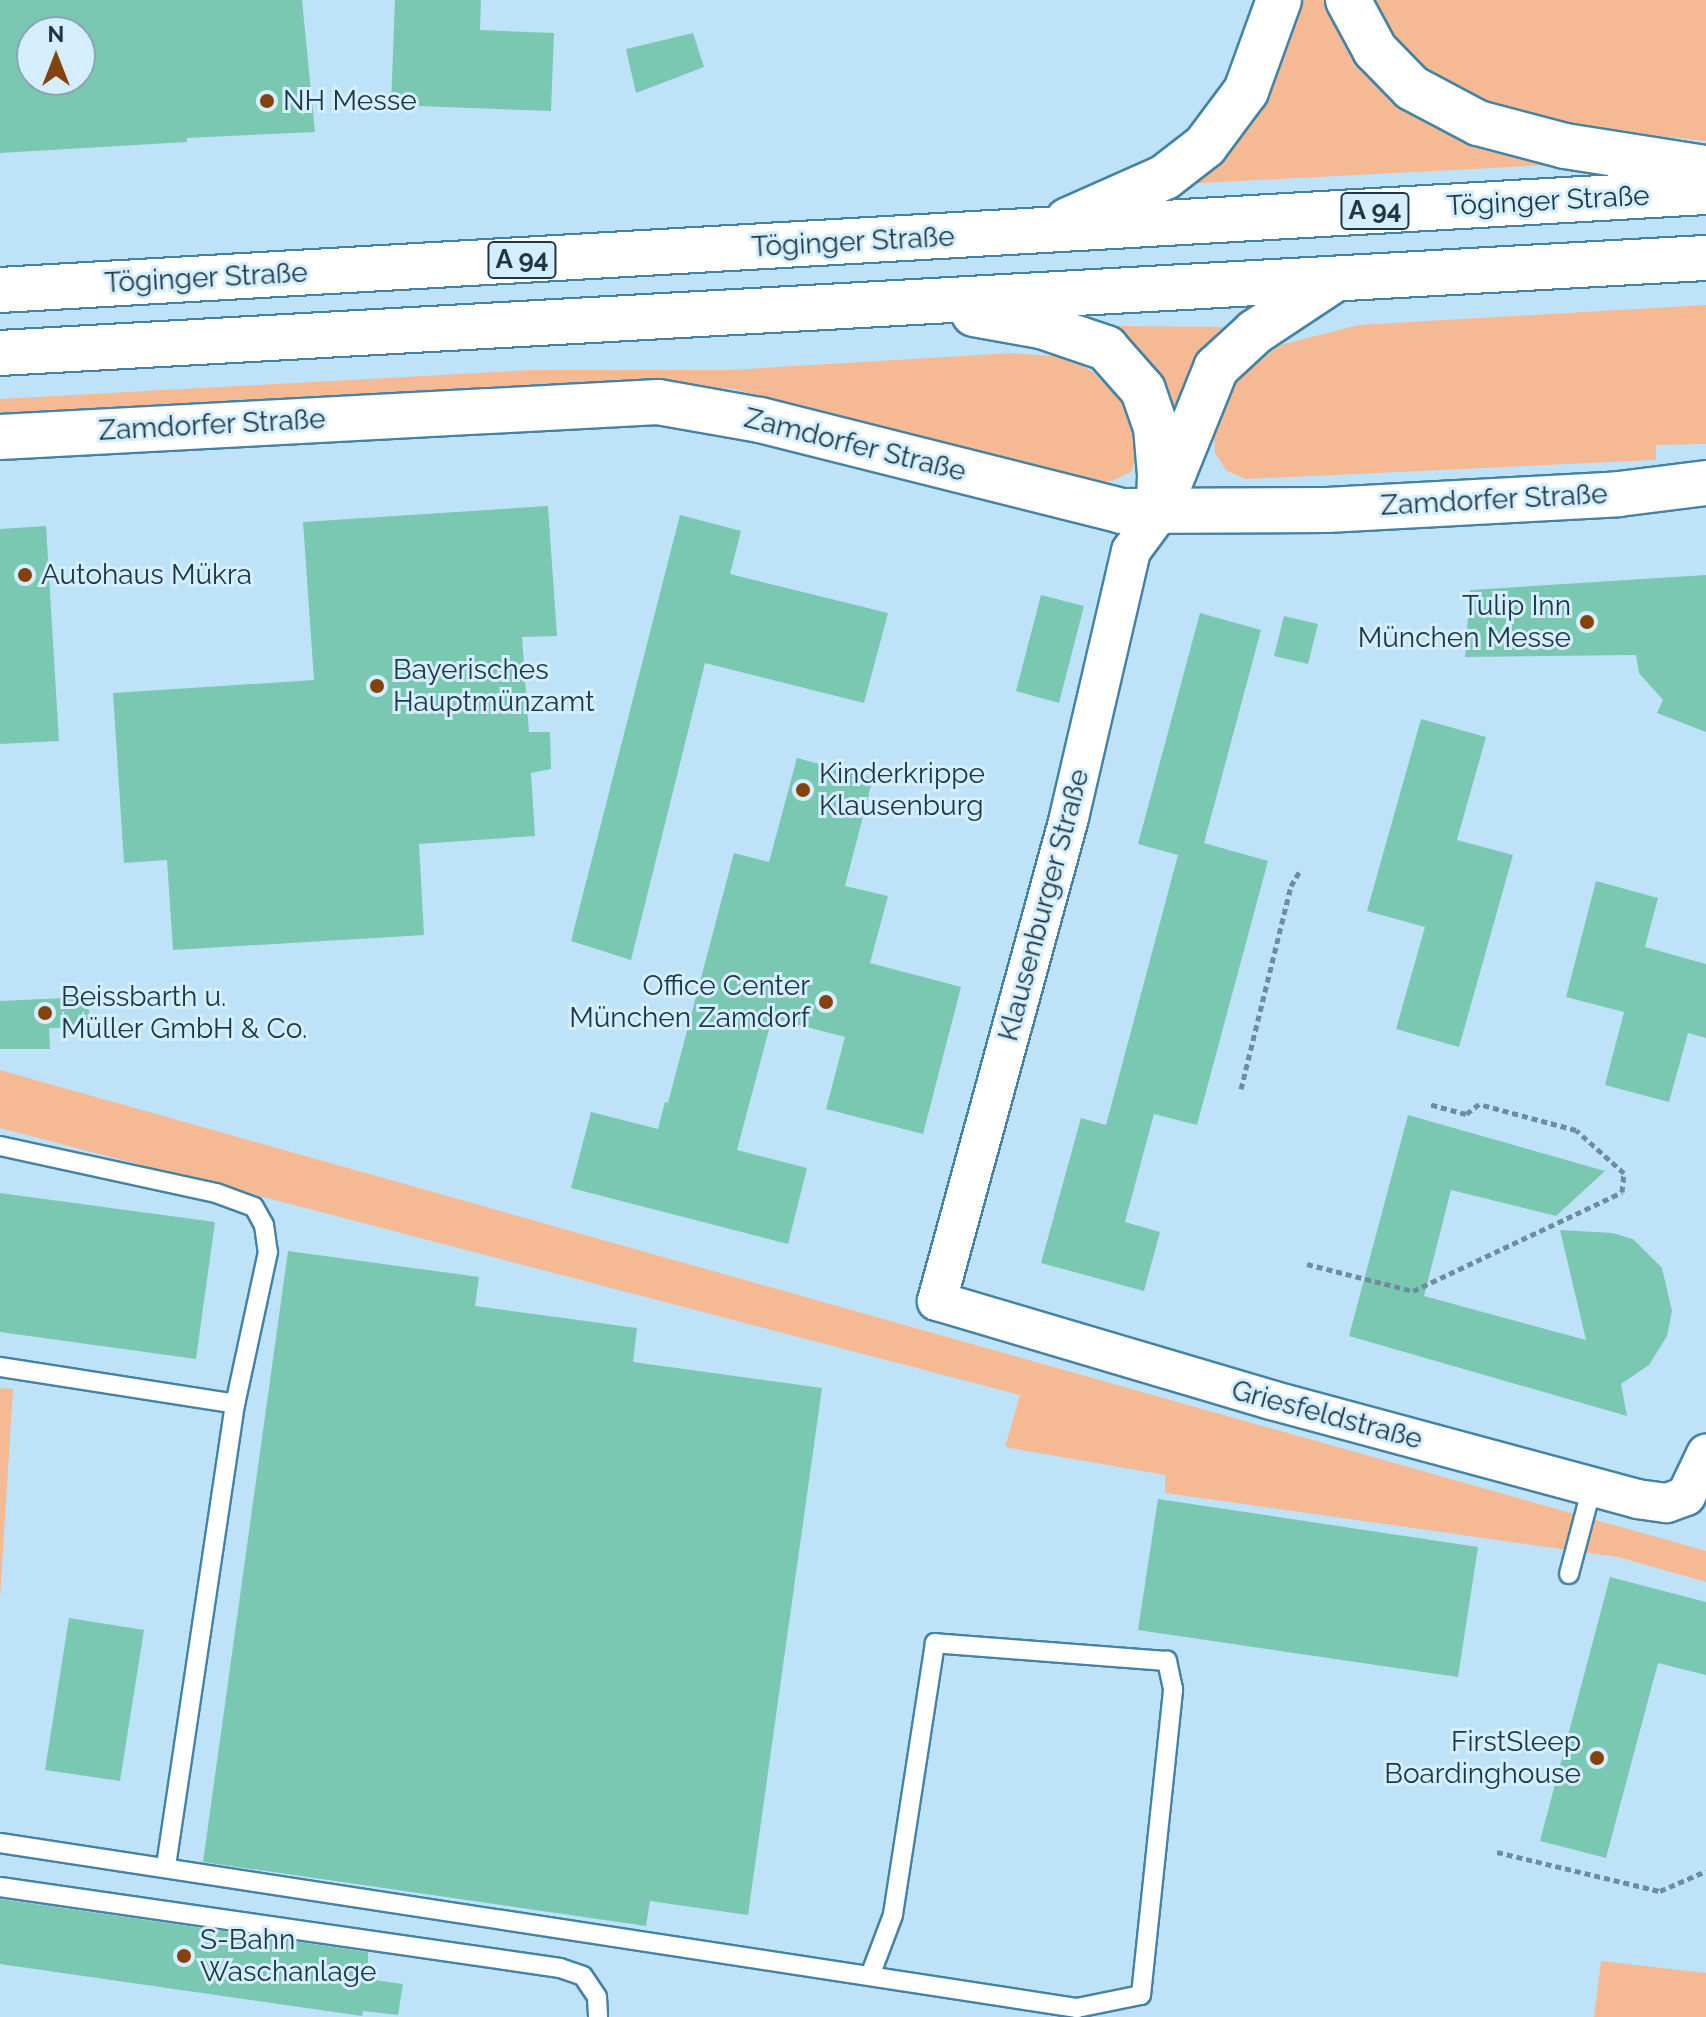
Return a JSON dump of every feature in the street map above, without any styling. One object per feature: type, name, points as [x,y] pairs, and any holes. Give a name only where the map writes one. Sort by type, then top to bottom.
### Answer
[{"type":"main road","points":[[1044,231],[1165,177],[1205,146],[1246,91],[1279,0]]},
{"type":"main road","points":[[1348,0],[1375,50],[1412,88],[1478,123],[1565,146],[1706,168]]},
{"type":"main road","name":"Töginger Straße","points":[[0,290],[1706,192]]},
{"type":"main road","name":"A 94","points":[[0,353],[1706,258]]},
{"type":"main road","points":[[1159,513],[1216,368],[1255,332],[1337,278]]},
{"type":"main road","points":[[901,301],[1041,326],[1106,348],[1143,390],[1156,427],[1159,513]]},
{"type":"main road","name":"Zamdorfer Straße","points":[[0,437],[658,402],[760,420],[1085,504],[1159,513],[1327,510],[1619,494],[1706,483]]},
{"type":"street","name":"Klausenburger Straße","points":[[937,1301],[1069,818],[1131,551],[1159,513]]},
{"type":"street","name":"Griesfeldstraße","points":[[937,1301],[1271,1400],[1592,1487],[1667,1503],[1686,1496],[1704,1460]]},
{"type":"lane","points":[[0,1146],[216,1193],[254,1207],[264,1225],[268,1252],[235,1404],[166,1866]]},
{"type":"lane","points":[[0,1367],[235,1404]]},
{"type":"lane","points":[[1569,1574],[1592,1487]]},
{"type":"lane","points":[[0,1843],[166,1866],[870,1976],[1077,2008],[1141,1995],[1173,1689],[1167,1661],[935,1643],[893,1915],[870,1976]]},
{"type":"lane","points":[[0,1887],[560,1968],[583,1976],[597,1997],[598,2017]]},
{"type":"path","points":[[1241,1089],[1291,886],[1301,869]]},
{"type":"path","points":[[1307,1264],[1413,1291],[1622,1192],[1624,1173],[1576,1130],[1479,1104],[1466,1114],[1429,1104]]},
{"type":"path","points":[[1497,1852],[1660,1891],[1706,1871]]},
{"type":"shaded area","points":[[1297,0],[1331,0],[1333,13],[1569,164],[1182,184]]},
{"type":"shaded area","points":[[1372,0],[1706,0],[1706,141],[1557,126],[1475,102],[1412,65],[1377,20]]},
{"type":"shaded area","points":[[1706,305],[1706,444],[1656,445],[1656,460],[1246,479],[1227,471],[1215,453],[1213,426],[1220,401],[1247,371],[1280,345],[1359,325]]},
{"type":"shaded area","points":[[1118,326],[1223,327],[1204,347],[1172,409],[1145,357]]},
{"type":"shaded area","points":[[1012,353],[1066,357],[1093,372],[1126,406],[1138,439],[1138,456],[1131,472],[1112,481],[1095,482],[733,389],[680,385],[449,390],[0,417],[0,399],[532,370],[731,370]]},
{"type":"shaded area","points":[[0,1070],[1706,1551],[1706,1582],[1618,1557],[1165,1493],[1165,1475],[1005,1447],[1020,1395],[0,1128]]},
{"type":"shaded area","points":[[0,1388],[13,1389],[0,1599]]},
{"type":"shaded area","points":[[1601,1961],[1706,1973],[1706,2017],[1594,2017]]},
{"type":"building","name":"NH Messe","points":[[0,0],[302,0],[315,132],[187,138],[187,142],[0,153]]},
{"type":"building","points":[[395,0],[481,0],[480,30],[554,33],[551,111],[391,105]]},
{"type":"building","points":[[693,33],[704,67],[636,93],[626,49]]},
{"type":"building","name":"Bayerisches Hauptmünzamt","points":[[548,506],[557,636],[522,637],[529,732],[550,732],[551,769],[531,773],[535,836],[419,844],[424,935],[173,950],[167,860],[124,863],[113,693],[314,680],[303,522]]},
{"type":"building","points":[[680,515],[741,531],[730,574],[888,613],[864,703],[705,663],[631,960],[571,941]]},
{"type":"building","points":[[46,526],[59,741],[0,744],[0,529]]},
{"type":"building","name":"Tulip Inn München Messe","points":[[1706,575],[1706,732],[1657,713],[1663,700],[1639,673],[1636,655],[1465,657],[1470,590]]},
{"type":"building","points":[[1041,595],[1084,606],[1059,703],[1016,691]]},
{"type":"building","points":[[1200,613],[1261,630],[1204,843],[1268,861],[1197,1125],[1154,1114],[1125,1222],[1160,1232],[1144,1291],[1041,1263],[1081,1118],[1106,1125],[1178,855],[1138,844]]},
{"type":"building","points":[[1284,616],[1318,624],[1308,664],[1274,656]]},
{"type":"building","points":[[1421,719],[1486,737],[1457,840],[1513,855],[1459,1047],[1396,1029],[1425,927],[1367,911]]},
{"type":"building","name":"Office Center München Zamdorf","points":[[797,758],[873,778],[845,886],[888,896],[870,963],[961,987],[923,1134],[826,1109],[845,1037],[772,1018],[737,1150],[807,1168],[788,1244],[571,1188],[591,1112],[658,1129],[665,1102],[668,1103],[734,853],[769,862]]},
{"type":"building","points":[[1596,881],[1658,898],[1645,947],[1706,964],[1706,1038],[1688,1033],[1669,1102],[1605,1085],[1624,1012],[1566,997]]},
{"type":"building","name":"Beissbarth u. Müller GmbH & Co.","points":[[88,997],[90,1027],[49,1028],[50,1049],[0,1049],[0,1001]]},
{"type":"building","points":[[1408,1115],[1605,1171],[1556,1216],[1451,1190],[1424,1296],[1586,1340],[1560,1230],[1612,1233],[1633,1239],[1662,1268],[1672,1311],[1667,1336],[1649,1365],[1621,1384],[1627,1416],[1349,1336]]},
{"type":"building","points":[[0,1193],[215,1222],[196,1359],[0,1332]]},
{"type":"building","points":[[288,1251],[479,1277],[475,1306],[637,1328],[633,1362],[822,1388],[748,1915],[650,1901],[646,1926],[203,1862]]},
{"type":"building","points":[[1158,1499],[1478,1547],[1458,1677],[1138,1630]]},
{"type":"building","name":"FirstSleep Boardinghouse","points":[[1610,1577],[1706,1602],[1706,1675],[1658,1663],[1606,1858],[1540,1841]]},
{"type":"building","points":[[69,1618],[144,1630],[120,1781],[45,1770]]},
{"type":"building","name":"S-Bahn Waschanlage","points":[[0,1899],[368,1952],[368,1979],[403,1984],[398,2015],[363,2011],[362,2016],[0,1964]]},
{"type":"place","name":"NH Messe","points":[[267,101]]},
{"type":"place","name":"Autohaus Mükra","points":[[25,575]]},
{"type":"place","name":"Tulip Inn München Messe","points":[[1587,622]]},
{"type":"place","name":"Bayerisches Hauptmünzamt","points":[[377,686]]},
{"type":"place","name":"Kinderkrippe Klausenburg","points":[[803,790]]},
{"type":"place","name":"Office Center München Zamdorf","points":[[826,1002]]},
{"type":"place","name":"Beissbarth u. Müller GmbH & Co.","points":[[45,1013]]},
{"type":"place","name":"FirstSleep Boardinghouse","points":[[1597,1758]]},
{"type":"place","name":"S-Bahn Waschanlage","points":[[184,1956]]}]
